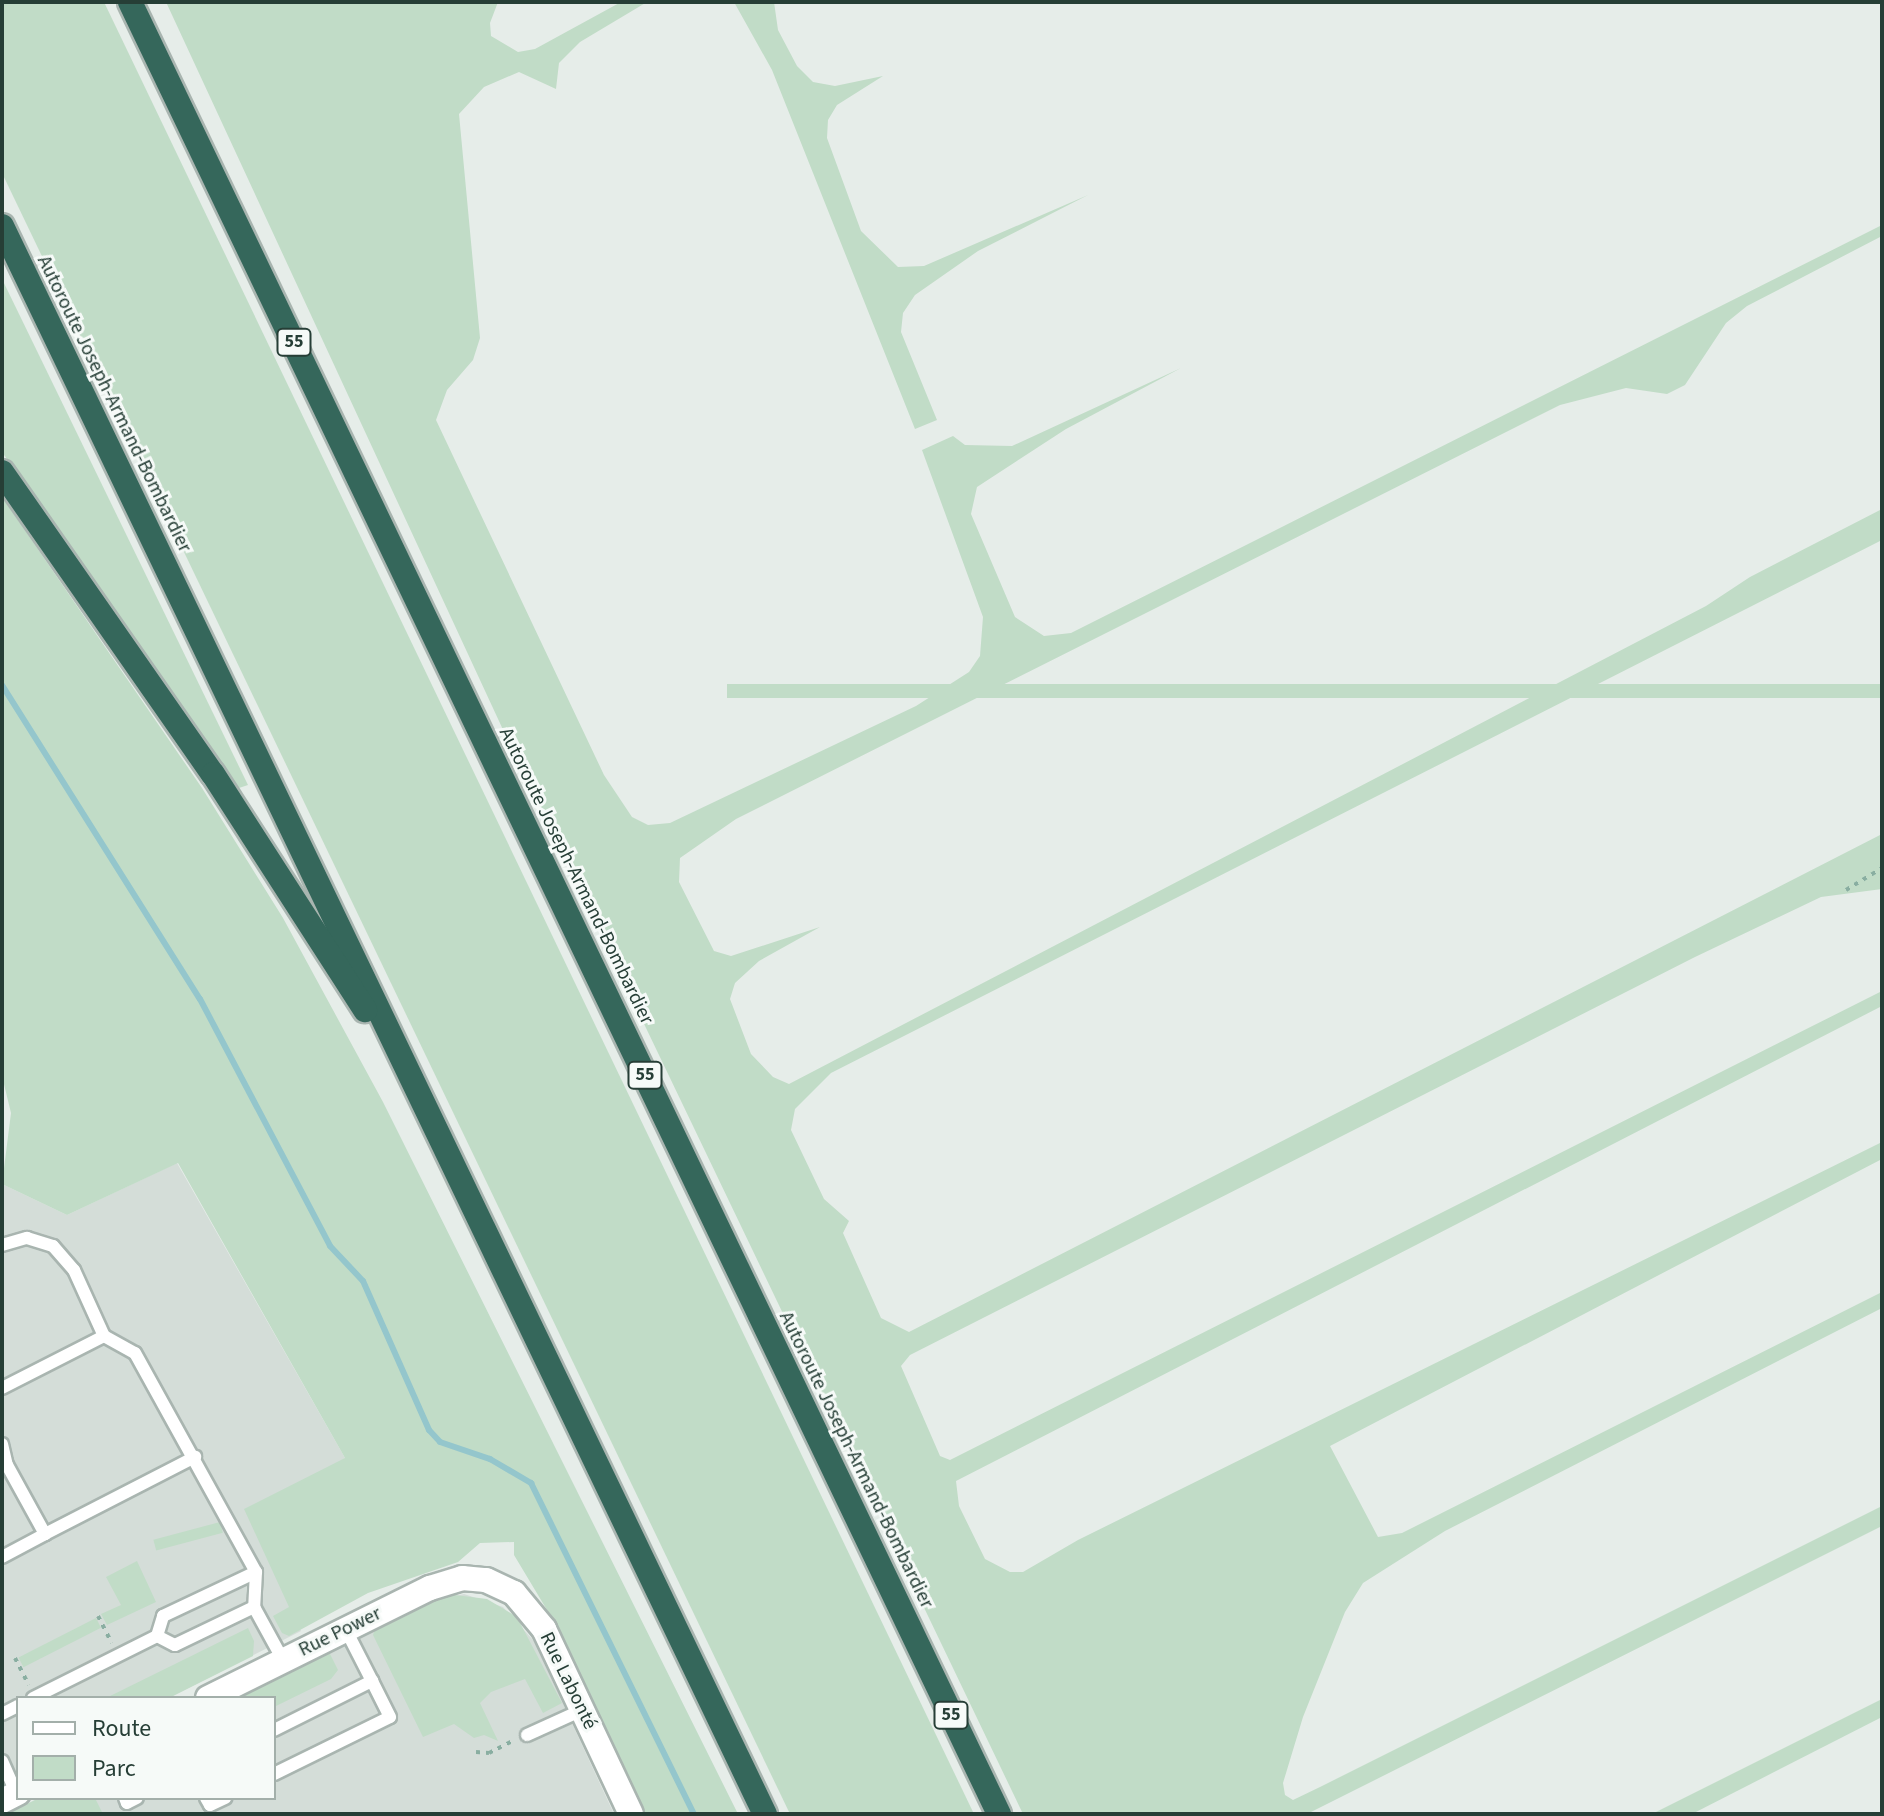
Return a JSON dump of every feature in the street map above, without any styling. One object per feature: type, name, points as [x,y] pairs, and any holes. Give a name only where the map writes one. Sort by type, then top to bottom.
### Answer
[{"type":"highway","name":"Autoroute Joseph-Armand-Bombardier","points":[[131,2],[999,1814]]},
{"type":"highway","name":"Autoroute Joseph-Armand-Bombardier","points":[[2,226],[765,1814]]},
{"type":"highway","points":[[2,472],[213,774],[412,1080]]},
{"type":"street","name":"Rue Power","points":[[212,1696],[430,1588],[475,1578]]},
{"type":"street","name":"Rue Labonté","points":[[475,1578],[496,1582],[529,1607],[631,1814]]},
{"type":"lane","points":[[2,1245],[27,1238],[53,1246],[74,1270],[104,1336],[135,1353],[256,1572],[254,1607],[283,1660]]},
{"type":"lane","points":[[2,1388],[104,1336]]},
{"type":"lane","points":[[2,1444],[7,1465],[45,1534]]},
{"type":"lane","points":[[2,1557],[195,1457]]},
{"type":"lane","points":[[37,1696],[157,1636],[163,1616],[256,1572]]},
{"type":"lane","points":[[157,1636],[175,1645],[254,1607]]},
{"type":"lane","points":[[276,1773],[390,1717],[346,1630]]},
{"type":"lane","points":[[276,1729],[372,1681]]},
{"type":"lane","points":[[527,1735],[582,1710]]},
{"type":"lane","points":[[2,1761],[16,1789]]},
{"type":"path","points":[[1846,890],[1882,868]]},
{"type":"path","points":[[98,1616],[103,1627]]},
{"type":"path","points":[[15,1658],[20,1667]]},
{"type":"path","points":[[476,1752],[500,1748]]},
{"type":"shaded area","points":[[177,1163],[345,1458],[289,1608],[301,1631],[173,1696],[16,1696],[16,1774],[2,1781],[2,1184],[67,1215]]},
{"type":"shaded area","points":[[464,1594],[503,1607],[534,1641],[614,1814],[7,1814],[35,1800],[276,1800],[276,1696],[241,1696],[426,1603]]},
{"type":"green space","points":[[2,2],[104,2],[974,1814],[790,1814],[2,173]]},
{"type":"green space","points":[[166,2],[498,2],[490,23],[491,36],[518,52],[535,49],[621,2],[647,2],[580,42],[559,63],[556,89],[519,72],[484,87],[459,114],[480,338],[473,360],[447,390],[436,420],[604,775],[632,817],[648,825],[670,823],[916,706],[969,672],[980,656],[983,617],[922,450],[953,436],[965,445],[1012,446],[1181,368],[1066,429],[977,487],[971,514],[1015,617],[1044,636],[1071,633],[1882,225],[1882,236],[1747,306],[1726,323],[1685,385],[1667,394],[1626,388],[1560,405],[736,819],[680,858],[679,882],[714,951],[731,956],[820,927],[759,961],[735,983],[730,999],[751,1054],[773,1077],[789,1084],[1706,606],[1750,577],[1882,509],[1882,540],[831,1073],[795,1109],[791,1130],[824,1199],[849,1221],[843,1233],[881,1318],[909,1332],[1882,834],[1882,889],[1821,897],[1695,957],[910,1355],[901,1366],[940,1456],[950,1460],[1882,991],[1882,1006],[956,1481],[959,1506],[985,1559],[1010,1572],[1023,1572],[1078,1540],[1882,1142],[1882,1159],[1330,1446],[1378,1537],[1402,1533],[1882,1292],[1882,1308],[1445,1531],[1363,1583],[1345,1612],[1303,1717],[1283,1783],[1285,1795],[1293,1800],[1320,1787],[1882,1506],[1882,1526],[1307,1814],[1023,1814],[505,734]]},
{"type":"green space","points":[[734,2],[774,2],[778,30],[797,66],[813,82],[835,86],[883,76],[837,105],[828,120],[827,138],[861,231],[898,267],[924,266],[1088,195],[978,251],[915,295],[903,313],[901,332],[937,420],[915,429],[772,70]]},
{"type":"green space","points":[[2,279],[248,785],[236,789],[2,452]]},
{"type":"green space","points":[[2,497],[202,788],[283,918],[383,1102],[738,1814],[645,1814],[553,1620],[514,1555],[514,1542],[480,1543],[458,1562],[368,1593],[289,1636],[282,1633],[273,1616],[289,1607],[244,1509],[345,1458],[178,1163],[67,1215],[2,1184],[11,1113],[2,1076]]},
{"type":"green space","points":[[727,684],[1882,684],[1882,698],[727,698]]},
{"type":"green space","points":[[220,1522],[223,1533],[156,1550],[153,1540]]},
{"type":"green space","points":[[137,1561],[156,1602],[107,1625],[101,1614],[121,1605],[106,1577]]},
{"type":"green space","points":[[447,1594],[487,1599],[517,1617],[562,1703],[543,1713],[525,1679],[491,1692],[480,1703],[498,1741],[484,1735],[474,1738],[454,1724],[423,1737],[373,1635],[375,1629]]},
{"type":"green space","points":[[96,1618],[101,1628],[23,1667],[18,1657]]},
{"type":"green space","points":[[248,1628],[254,1641],[253,1656],[173,1696],[110,1696]]},
{"type":"green space","points":[[329,1652],[338,1670],[331,1679],[276,1706],[276,1696],[241,1696]]},
{"type":"green space","points":[[1882,1699],[1882,1717],[1692,1814],[1652,1814]]},
{"type":"green space","points":[[35,1800],[96,1800],[103,1814],[7,1814]]},
{"type":"waterway","points":[[2,685],[200,999],[330,1246],[363,1281],[429,1430],[440,1442],[490,1459],[531,1483],[694,1814]]}]
